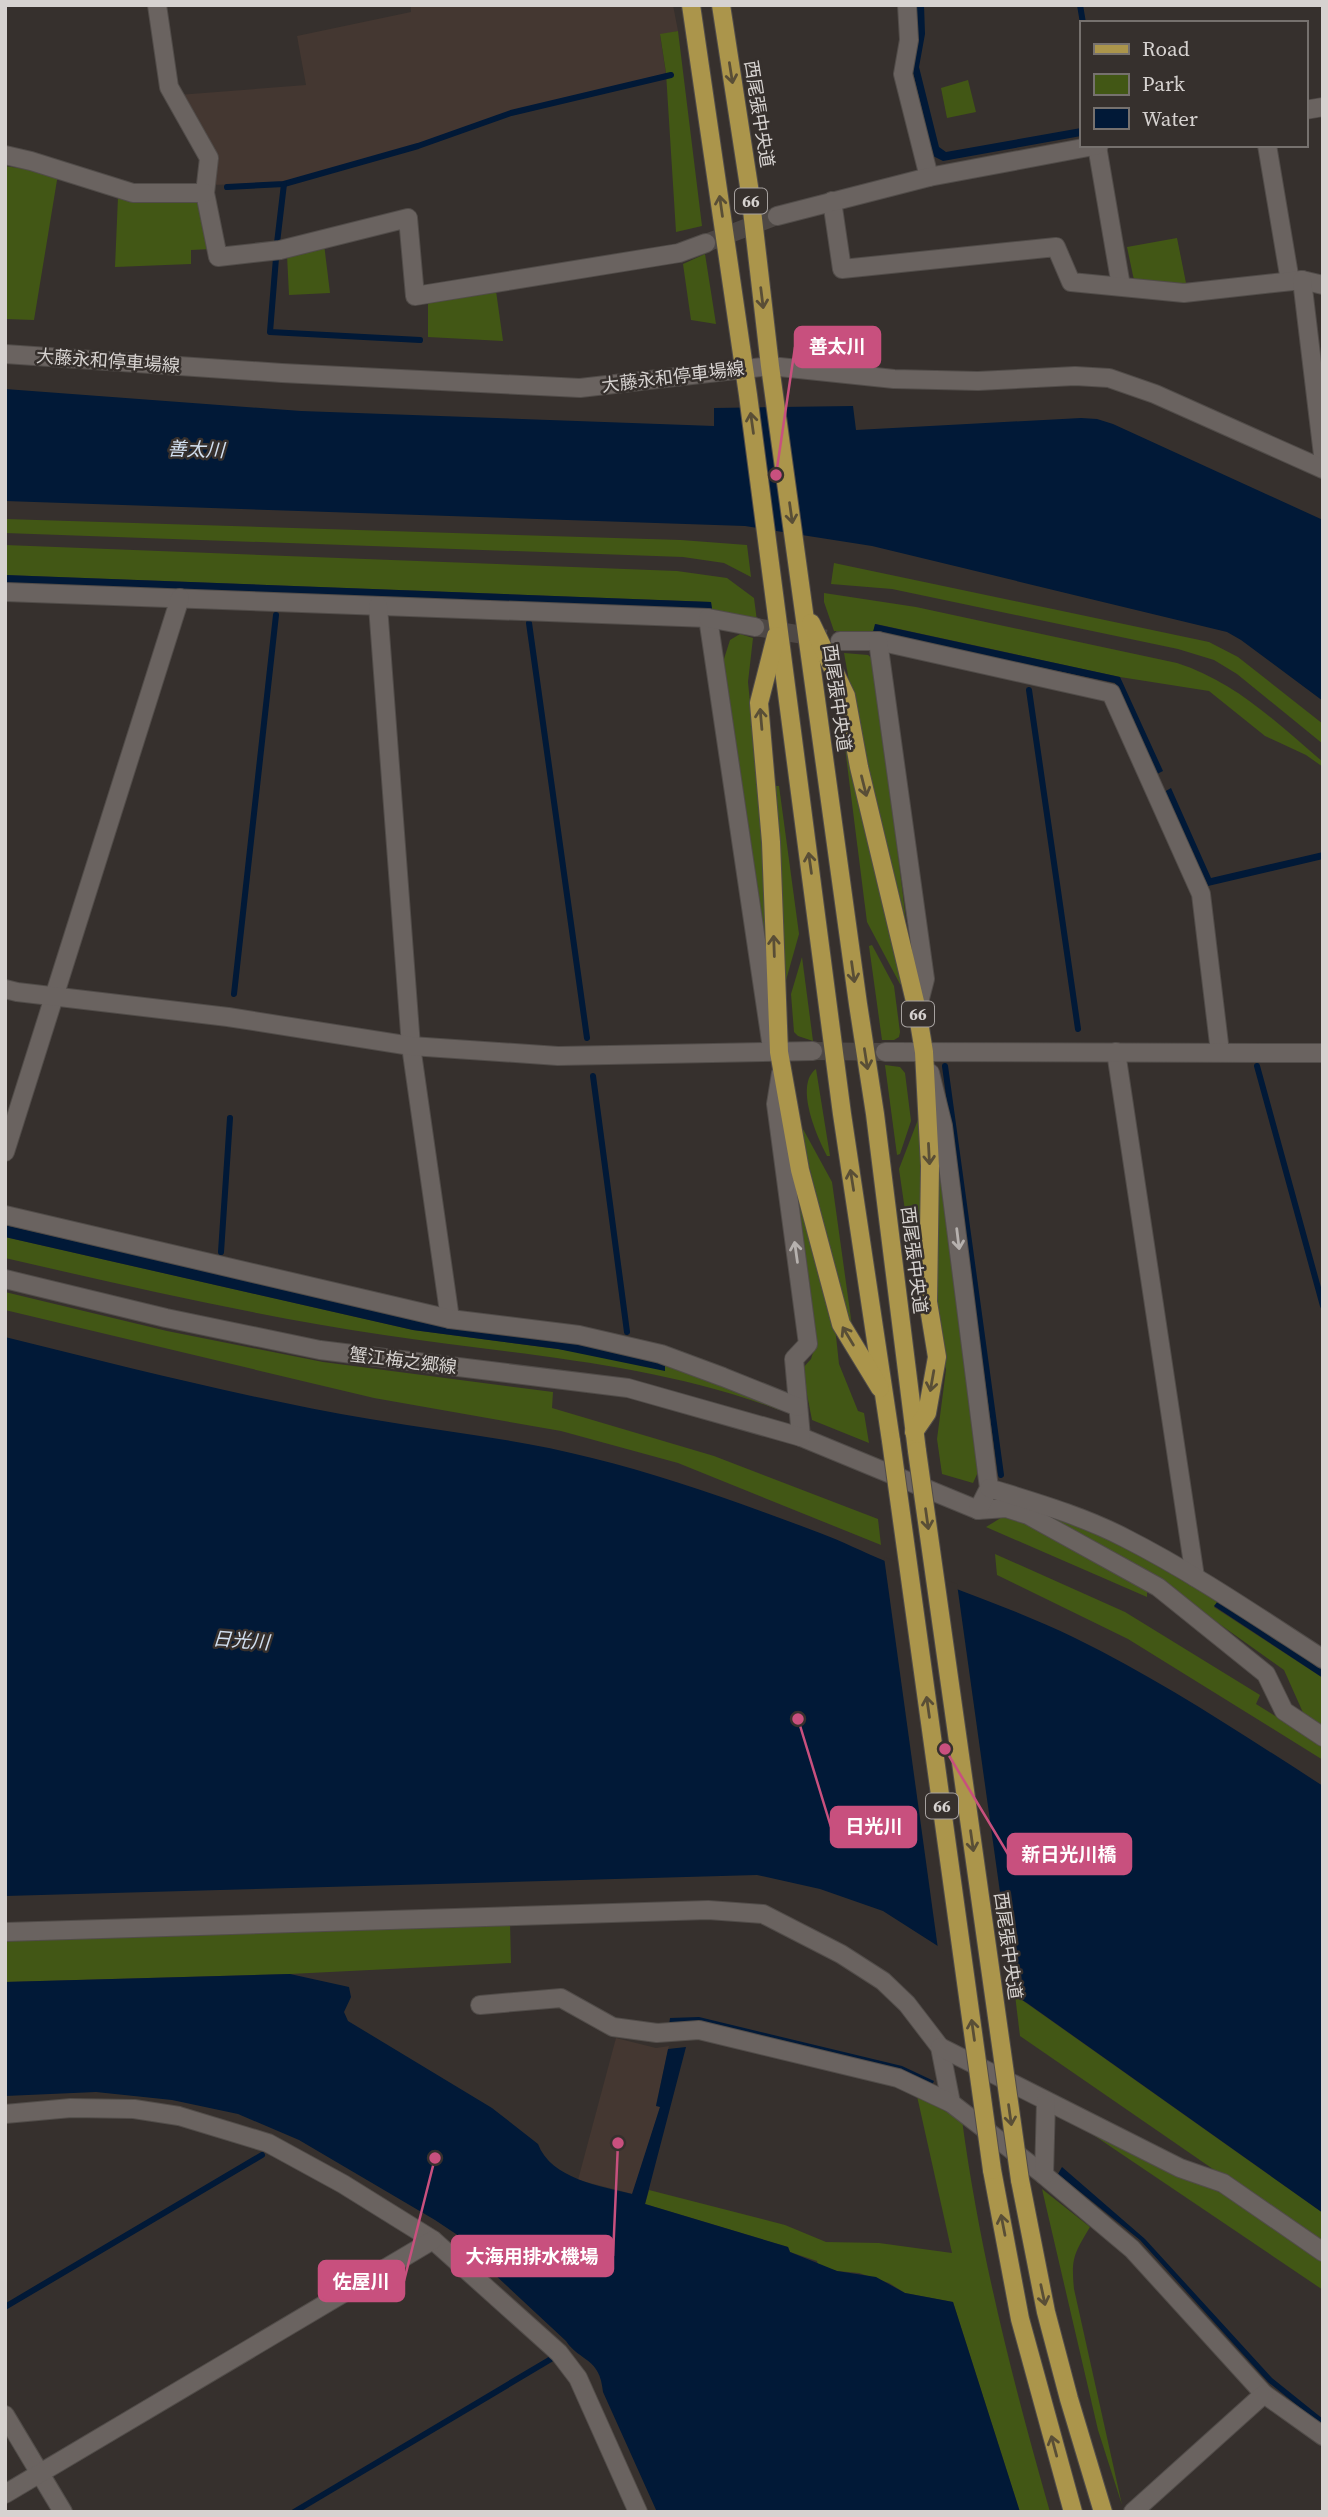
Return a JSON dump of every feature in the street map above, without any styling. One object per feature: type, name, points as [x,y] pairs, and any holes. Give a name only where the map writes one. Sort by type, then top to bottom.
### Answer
[{"type":"main road","name":"66","points":[[691,5],[748,395],[842,1114],[891,1441],[992,2170],[1020,2319],[1073,2512]]},
{"type":"main road","name":"西尾張中央道","points":[[721,5],[750,193],[775,397],[875,1114],[914,1432],[1020,2180],[1046,2312],[1103,2512]]},
{"type":"main road","name":"66","points":[[804,607],[846,696],[859,767],[917,1010],[924,1052],[929,1166],[928,1302],[937,1357],[927,1413],[914,1432]]},
{"type":"main road","name":"66","points":[[779,624],[759,703],[771,842],[776,1052],[800,1170],[841,1324],[884,1394]]},
{"type":"street","points":[[157,5],[169,87],[209,158],[205,193],[218,257],[280,250],[408,218],[415,296],[679,253],[706,243]]},
{"type":"street","points":[[907,5],[909,40],[904,74],[929,177]]},
{"type":"street","points":[[777,216],[929,177],[1087,147]]},
{"type":"street","points":[[1098,147],[1121,286]]},
{"type":"street","points":[[1267,147],[1296,281],[1323,455]]},
{"type":"street","points":[[5,155],[133,193],[205,193]]},
{"type":"street","points":[[832,201],[842,269],[1056,247],[1071,282],[1184,293],[1296,281],[1323,285]]},
{"type":"street","name":"大藤永和停車場線","points":[[5,354],[282,373],[580,388],[771,366],[894,379],[978,381],[1075,376],[1109,378],[1154,394],[1323,469]]},
{"type":"street","points":[[5,592],[708,618],[755,627]]},
{"type":"street","points":[[5,1152],[180,598]]},
{"type":"street","points":[[378,606],[411,1046],[450,1320]]},
{"type":"street","points":[[708,618],[781,1073],[776,1104],[808,1344],[794,1359],[801,1437]]},
{"type":"street","points":[[840,640],[878,641],[1111,692],[1201,894],[1220,1052]]},
{"type":"street","points":[[878,641],[925,979],[917,1010]]},
{"type":"street","points":[[5,989],[228,1017],[411,1046],[558,1056],[813,1051]]},
{"type":"street","points":[[885,1052],[1323,1052]]},
{"type":"street","points":[[924,1052],[943,1125],[989,1488],[978,1510]]},
{"type":"street","points":[[1116,1052],[1195,1577]]},
{"type":"street","points":[[5,1215],[450,1320],[579,1335],[661,1354],[798,1407]]},
{"type":"street","name":"蟹江梅之郷線","points":[[5,1279],[166,1318],[320,1350],[628,1388],[801,1437],[978,1510]]},
{"type":"street","points":[[989,1488],[1124,1537],[1195,1577],[1323,1659]]},
{"type":"street","points":[[978,1510],[1006,1508],[1028,1515],[1158,1587],[1265,1674],[1284,1711],[1323,1737]]},
{"type":"street","points":[[5,1932],[708,1910],[763,1914],[841,1954],[883,1981],[907,2004],[940,2047],[1180,2168],[1223,2183],[1323,2252]]},
{"type":"street","points":[[480,2005],[561,1998],[613,2027],[657,2033],[699,2030],[898,2078],[951,2103],[1044,2175],[1132,2249],[1264,2394],[1323,2436]]},
{"type":"street","points":[[940,2047],[951,2103]]},
{"type":"street","points":[[1044,2175],[1046,2101]]},
{"type":"street","points":[[5,2114],[71,2108],[134,2109],[178,2116],[268,2143],[343,2184],[433,2240],[559,2353],[578,2378],[631,2509]]},
{"type":"street","points":[[5,2494],[433,2240]]},
{"type":"street","points":[[1133,2512],[1264,2394]]},
{"type":"street","points":[[5,2414],[63,2512]]},
{"type":"shaded area","points":[[411,5],[673,5],[678,31],[660,35],[666,74],[511,112],[418,145],[285,182],[213,185],[178,95],[306,85],[297,36],[411,12]]},
{"type":"shaded area","points":[[616,2038],[656,2048],[669,2046],[656,2105],[660,2107],[633,2194],[578,2180]]},
{"type":"green space","points":[[678,31],[702,226],[676,232],[666,73],[660,34]]},
{"type":"green space","points":[[968,80],[976,112],[947,118],[941,88]]},
{"type":"green space","points":[[5,166],[58,174],[34,320],[5,319]]},
{"type":"green space","points":[[118,197],[140,203],[204,201],[211,249],[191,250],[191,264],[115,267]]},
{"type":"green space","points":[[1177,238],[1187,288],[1135,285],[1127,247]]},
{"type":"green space","points":[[324,244],[330,293],[289,295],[287,255]]},
{"type":"green space","points":[[705,254],[716,324],[691,320],[683,264]]},
{"type":"green space","points":[[496,291],[503,341],[428,337],[428,302]]},
{"type":"green space","points":[[5,519],[681,540],[747,545],[751,577],[724,563],[683,557],[5,533]]},
{"type":"green space","points":[[5,545],[677,571],[727,578],[754,598],[757,621],[712,609],[711,602],[5,575]]},
{"type":"green space","points":[[834,563],[1209,642],[1238,657],[1323,724],[1323,744],[1237,674],[1214,660],[1178,649],[892,589],[831,584]]},
{"type":"green space","points":[[824,593],[916,607],[1177,663],[1237,692],[1323,762],[1323,767],[1306,755],[1265,736],[1209,691],[1120,677],[876,624],[873,632],[834,631],[824,602]]},
{"type":"green space","points":[[740,634],[753,638],[748,682],[763,834],[765,934],[762,935],[722,665],[730,640]]},
{"type":"green space","points":[[844,653],[868,655],[874,660],[906,920],[864,764]]},
{"type":"green space","points":[[839,700],[902,984],[867,922]]},
{"type":"green space","points":[[775,786],[779,786],[799,934],[783,991]]},
{"type":"green space","points":[[872,945],[894,986],[900,1032],[899,1037],[894,1040],[882,1040],[869,946]]},
{"type":"green space","points":[[802,957],[813,1041],[794,1032],[791,994]]},
{"type":"green space","points":[[885,1065],[900,1067],[905,1073],[911,1121],[900,1154],[897,1155]]},
{"type":"green space","points":[[816,1069],[830,1156],[827,1156],[818,1137],[807,1099],[810,1077]]},
{"type":"green space","points":[[919,1117],[922,1176],[919,1307],[899,1169]]},
{"type":"green space","points":[[803,1129],[832,1182],[852,1326],[849,1325],[800,1130]]},
{"type":"green space","points":[[937,1151],[978,1472],[973,1483],[942,1474],[937,1439],[946,1370],[935,1305]]},
{"type":"green space","points":[[793,1183],[797,1183],[835,1327],[839,1364],[858,1411],[864,1413],[869,1443],[812,1420],[802,1369],[811,1359],[816,1343]]},
{"type":"green space","points":[[5,1237],[413,1330],[665,1363],[781,1408],[779,1410],[731,1394],[634,1370],[336,1327],[147,1290],[5,1258]]},
{"type":"green space","points":[[5,1292],[167,1331],[323,1362],[553,1392],[552,1408],[714,1456],[878,1519],[881,1545],[678,1463],[561,1431],[374,1398],[5,1310]]},
{"type":"green space","points":[[1032,1507],[1116,1540],[1219,1600],[1214,1607],[1323,1678],[1323,1728],[1305,1717],[1284,1670],[1162,1583]]},
{"type":"green space","points":[[1004,1516],[1032,1523],[1147,1590],[1147,1597],[986,1527]]},
{"type":"green space","points":[[995,1554],[1125,1612],[1260,1695],[1256,1704],[1323,1746],[1323,1760],[1128,1639],[997,1575]]},
{"type":"green space","points":[[510,1923],[511,1963],[290,1974],[5,1982],[5,1939]]},
{"type":"green space","points":[[1015,1995],[1323,2213],[1323,2245],[1020,2036]]},
{"type":"green space","points":[[917,2096],[962,2120],[978,2219],[999,2318],[1050,2512],[1020,2512],[953,2302],[905,2293],[889,2283],[859,2273],[837,2271],[818,2265],[817,2261],[790,2252],[788,2247],[645,2204],[649,2190],[785,2225],[826,2242],[879,2243],[952,2253]]},
{"type":"green space","points":[[1083,2128],[1234,2199],[1323,2260],[1323,2290]]},
{"type":"green space","points":[[1042,2189],[1090,2227],[1075,2256],[1074,2289],[1122,2505],[1098,2430]]},
{"type":"water","points":[[915,5],[924,5],[925,34],[919,67],[939,147],[946,152],[1080,128],[1080,136],[943,161],[933,156],[912,68]]},
{"type":"water","points":[[5,389],[301,411],[714,426],[714,408],[853,406],[856,430],[1097,419],[1323,520],[1323,701],[1227,632],[872,546],[745,526],[5,501]]},
{"type":"water","points":[[5,575],[711,602],[712,609],[5,586]]},
{"type":"water","points":[[875,624],[1120,677],[1163,771],[1155,775],[1115,683],[873,632]]},
{"type":"water","points":[[1171,788],[1211,878],[1323,852],[1323,859],[1208,886],[1164,792]]},
{"type":"water","points":[[5,1225],[331,1300],[600,1347],[665,1363],[665,1371],[558,1349],[413,1330],[5,1237]]},
{"type":"water","points":[[5,1337],[278,1402],[565,1451],[707,1492],[828,1536],[1075,1638],[1232,1727],[1323,1786],[1323,2213],[1027,2003],[883,1911],[820,1889],[757,1875],[5,1896]]},
{"type":"water","points":[[1218,1601],[1323,1668],[1323,1678],[1214,1606]]},
{"type":"water","points":[[290,1974],[349,1987],[351,1997],[344,2012],[348,2021],[492,2108],[538,2144],[544,2156],[565,2173],[592,2184],[632,2194],[660,2107],[656,2106],[668,2049],[686,2047],[645,2204],[788,2247],[790,2252],[837,2271],[876,2277],[905,2293],[953,2302],[1020,2512],[657,2512],[594,2366],[571,2348],[477,2258],[468,2242],[435,2220],[299,2140],[238,2114],[172,2100],[96,2092],[5,2096],[5,1982]]},
{"type":"water","points":[[699,2017],[902,2066],[934,2081],[932,2085],[669,2026],[670,2018]]},
{"type":"water","points":[[1062,2167],[1145,2239],[1272,2378],[1323,2419],[1323,2426],[1268,2382],[1140,2240],[1058,2174]]},
{"type":"pier","points":[[884,1557],[957,1584],[1015,2000],[938,1949]]},
{"type":"waterway","points":[[1080,5],[1083,21]]},
{"type":"waterway","points":[[227,187],[284,184],[418,146],[511,113],[671,75]]},
{"type":"waterway","points":[[277,243],[284,184]]},
{"type":"waterway","points":[[276,258],[270,332],[420,340]]},
{"type":"waterway","points":[[234,994],[276,615]]},
{"type":"waterway","points":[[529,623],[587,1038]]},
{"type":"waterway","points":[[1029,690],[1078,1029]]},
{"type":"waterway","points":[[945,1066],[1001,1475]]},
{"type":"waterway","points":[[1257,1066],[1323,1306]]},
{"type":"waterway","points":[[593,1076],[627,1332]]},
{"type":"waterway","points":[[221,1252],[230,1118]]},
{"type":"waterway","points":[[5,2307],[262,2155]]},
{"type":"waterway","points":[[294,2512],[551,2359]]},
{"type":"tunnel","points":[[706,243],[777,216]]},
{"type":"tunnel","points":[[755,627],[840,641]]},
{"type":"tunnel","points":[[813,1051],[885,1052]]},
{"type":"place","name":"善太川","points":[[776,475]]},
{"type":"place","name":"日光川","points":[[798,1719]]},
{"type":"place","name":"新日光川橋","points":[[945,1749]]},
{"type":"place","name":"大海用排水機場","points":[[618,2143]]},
{"type":"place","name":"佐屋川","points":[[435,2158]]}]
